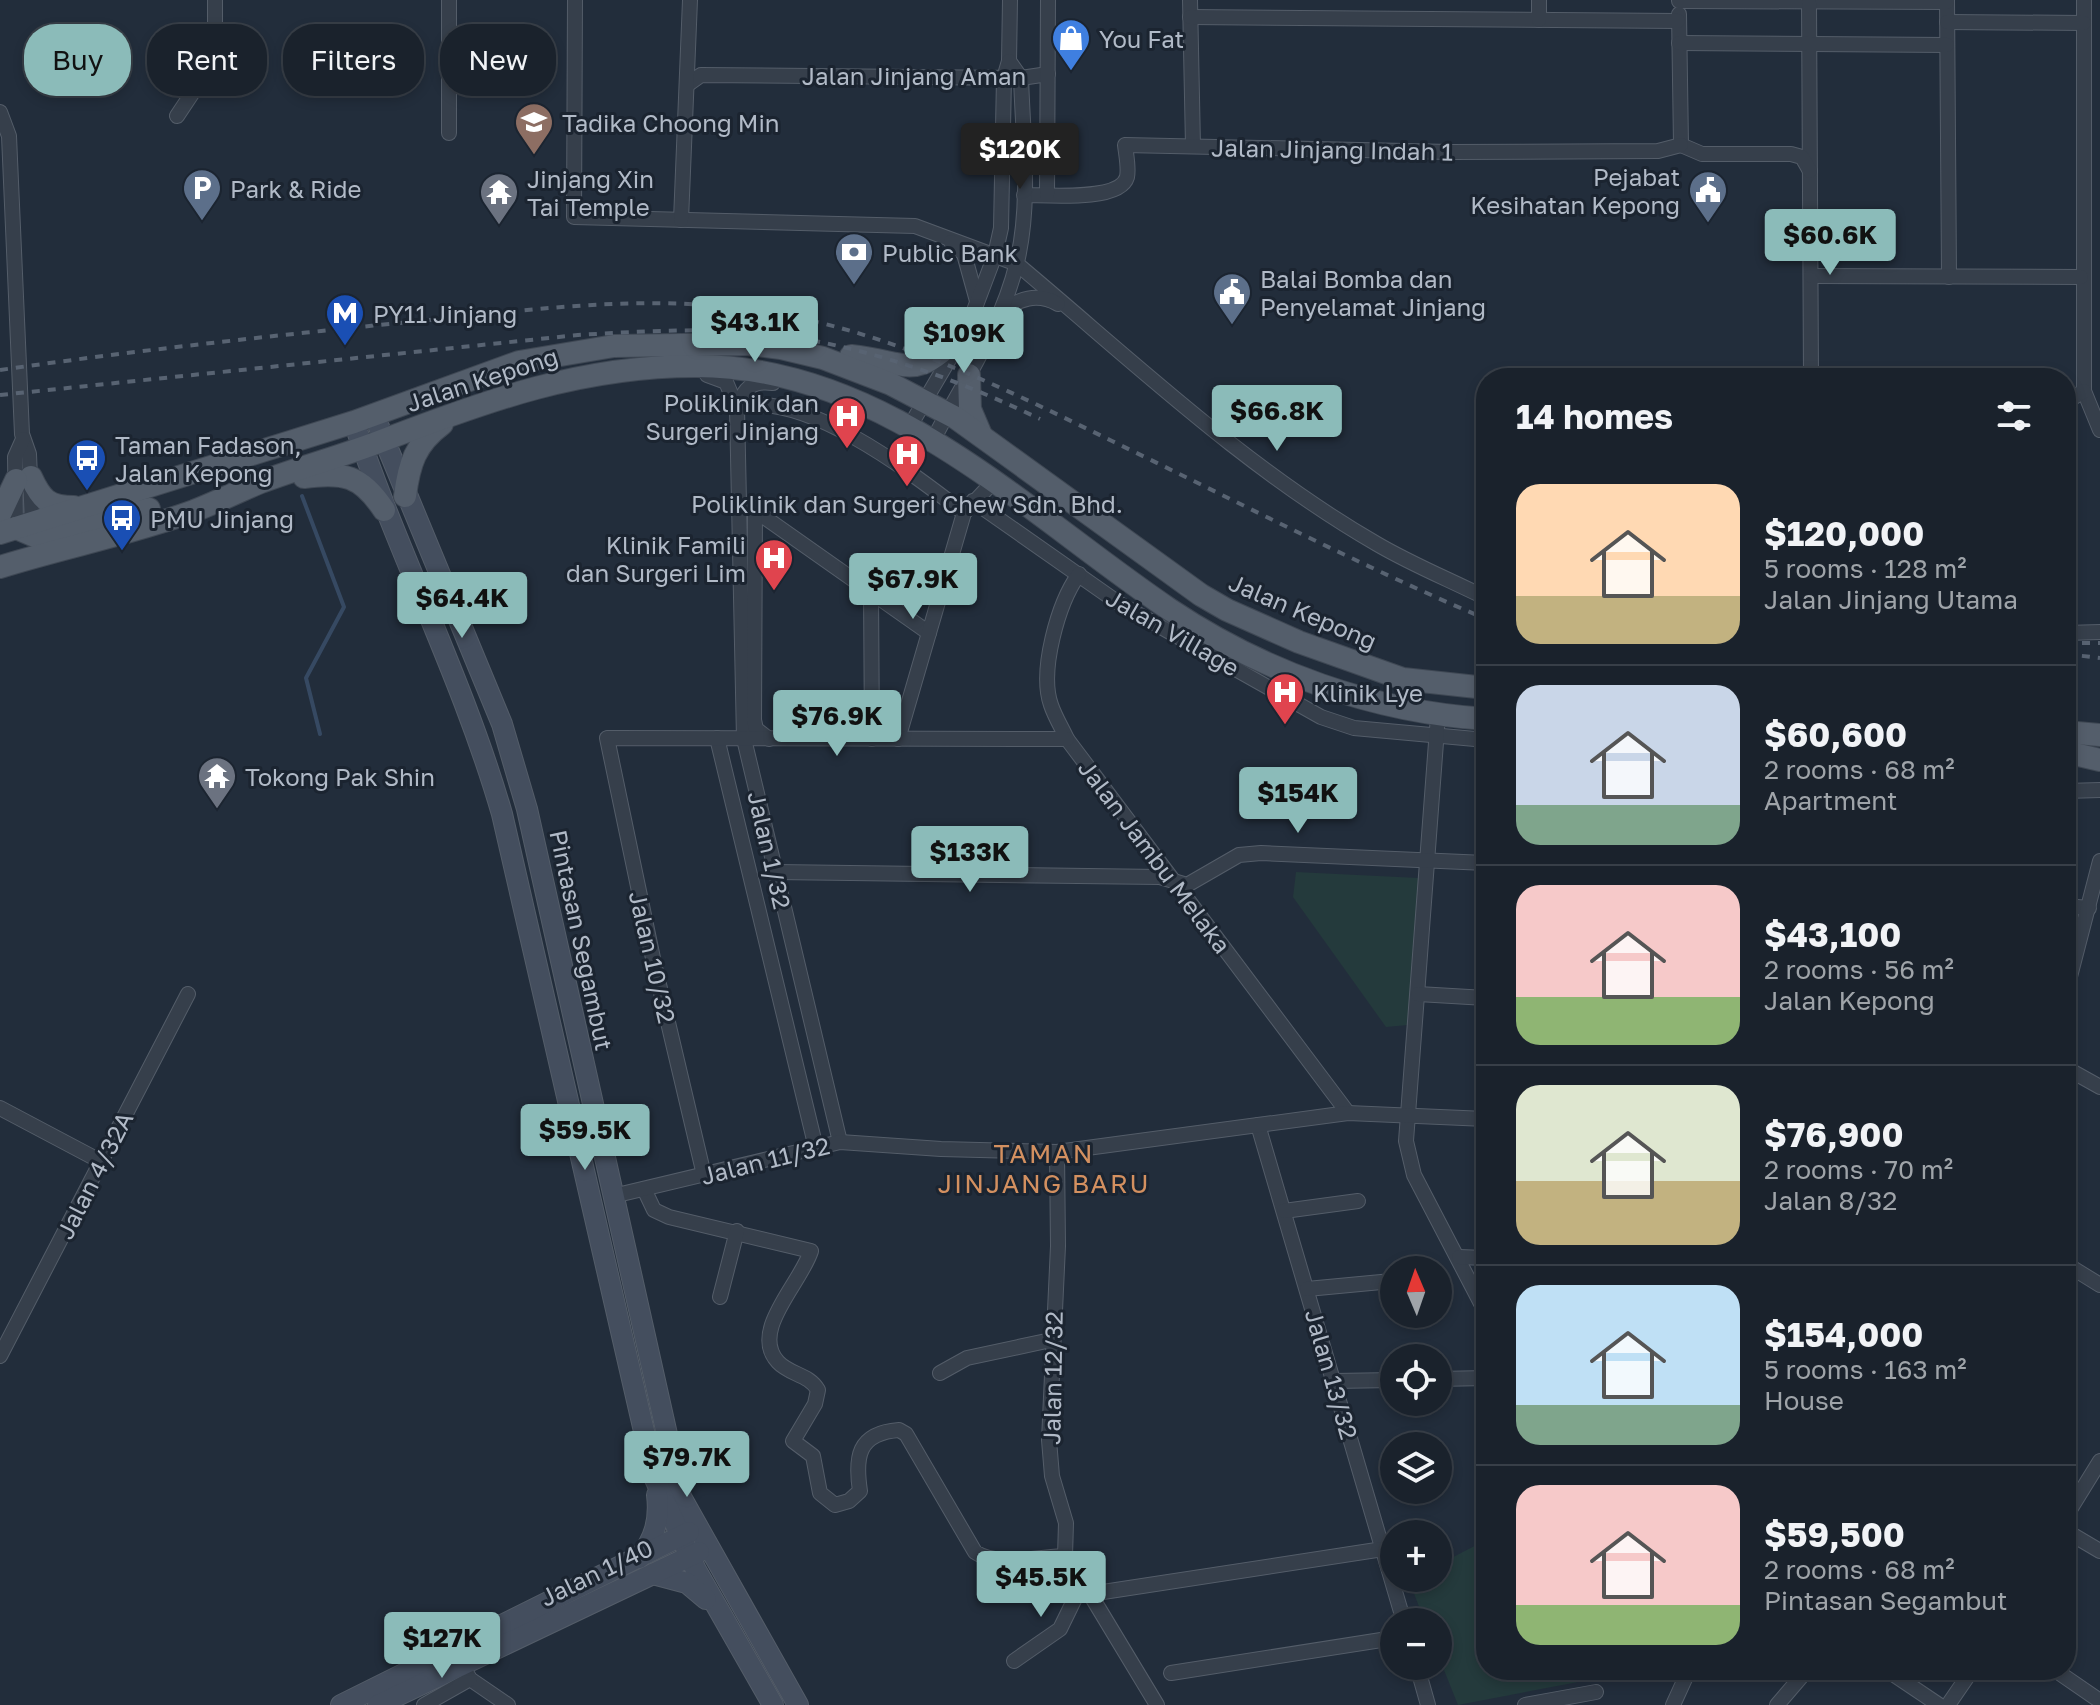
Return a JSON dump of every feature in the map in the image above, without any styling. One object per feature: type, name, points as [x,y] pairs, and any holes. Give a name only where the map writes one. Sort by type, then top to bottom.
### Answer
[{"type":"main road","points":[[823,358],[854,356],[909,368],[941,354],[967,329]]},
{"type":"main road","name":"Jalan Kepong","points":[[15,527],[364,418],[519,362],[614,346],[747,344],[823,358],[927,401],[1201,595],[1227,610],[1299,642],[1403,679],[1476,687]]},
{"type":"main road","name":"Jalan Kepong","points":[[0,567],[192,511],[262,482],[556,380],[598,373],[699,366],[761,373],[811,386],[910,426],[994,481],[1172,611],[1221,639],[1338,692],[1407,711],[1437,726],[1476,720]]},
{"type":"main road","points":[[969,375],[970,409],[983,439]]},
{"type":"main road","points":[[405,496],[408,470],[418,446],[459,412]]},
{"type":"main road","name":"Pintasan Segambut","points":[[364,418],[373,444],[384,510],[481,742],[502,814],[655,1479],[698,1552],[798,1705]]},
{"type":"main road","name":"Pintasan Segambut","points":[[373,444],[405,496],[502,724],[527,809],[688,1533]]},
{"type":"main road","points":[[15,527],[52,536],[197,495],[262,482],[345,474],[373,494],[384,510]]},
{"type":"main road","points":[[23,478],[46,502],[60,507],[82,507]]},
{"type":"main road","points":[[0,554],[15,527],[23,478]]},
{"type":"main road","points":[[2076,733],[2100,735]]},
{"type":"main road","points":[[2076,755],[2100,762]]},
{"type":"main road","points":[[2076,763],[2100,762]]},
{"type":"main road","points":[[609,1284],[609,1253],[600,1204],[613,1196]]},
{"type":"main road","points":[[639,1558],[650,1545],[656,1528],[655,1479]]},
{"type":"main road","name":"Jalan 1/40","points":[[341,1705],[462,1665],[639,1558],[688,1533]]},
{"type":"main road","name":"Pintasan Segambut","points":[[698,1552],[723,1621],[773,1705]]},
{"type":"main road","name":"Jalan 1/40","points":[[378,1705],[698,1552]]},
{"type":"main road","points":[[653,1574],[677,1578],[695,1588],[723,1621]]},
{"type":"street","points":[[177,116],[215,59],[215,0]]},
{"type":"street","points":[[449,0],[449,133]]},
{"type":"street","points":[[575,0],[574,217],[915,226],[1017,264],[1227,440],[1317,505],[1377,545],[1476,593]]},
{"type":"street","points":[[681,220],[690,0]]},
{"type":"street","points":[[910,426],[967,329],[995,255],[1001,228],[1004,78],[1009,61],[1010,0]]},
{"type":"street","points":[[1047,195],[1048,0]]},
{"type":"street","points":[[1190,0],[1193,146]]},
{"type":"street","points":[[1539,0],[1539,20]]},
{"type":"street","points":[[1812,176],[1802,157],[1702,154],[1681,145],[1679,0],[1947,1],[1949,277]]},
{"type":"street","points":[[2084,0],[2081,277],[2084,391],[2100,430]]},
{"type":"street","points":[[1809,2],[1811,368]]},
{"type":"street","points":[[1190,17],[1678,21]]},
{"type":"street","points":[[1947,22],[2084,23]]},
{"type":"street","points":[[1679,43],[1947,45]]},
{"type":"street","points":[[933,440],[969,375],[999,312],[1017,264],[1024,195],[1021,78],[1009,61]]},
{"type":"street","name":"Jalan Jinjang Aman","points":[[687,85],[701,75],[1021,78],[1048,74]]},
{"type":"street","points":[[0,112],[9,136],[23,439],[23,478],[15,527]]},
{"type":"street","name":"Jalan Jinjang Indah 1","points":[[1024,195],[1107,194],[1121,187],[1127,177],[1125,145],[1450,152],[1658,151],[1681,145]]},
{"type":"street","points":[[937,232],[964,254],[978,306]]},
{"type":"street","points":[[1811,276],[2081,277]]},
{"type":"street","points":[[999,312],[1013,303],[1036,297],[1046,297],[1069,310]]},
{"type":"street","points":[[598,373],[710,375],[730,386],[737,408]]},
{"type":"street","points":[[737,408],[742,393],[753,383],[811,386]]},
{"type":"street","points":[[2076,396],[2084,391]]},
{"type":"street","name":"Jalan Village","points":[[737,408],[754,403],[771,404],[849,434],[1079,574],[1120,604],[1321,717],[1354,728],[1437,726]]},
{"type":"street","name":"Jalan 1/32","points":[[737,408],[744,739],[840,1142]]},
{"type":"street","points":[[898,739],[969,507],[994,481]]},
{"type":"street","points":[[739,504],[755,508],[929,633]]},
{"type":"street","points":[[755,508],[754,720],[756,729],[769,739]]},
{"type":"street","name":"Jalan Jambu Melaka","points":[[1079,574],[1053,637],[1047,681],[1051,704],[1067,739],[1348,1113]]},
{"type":"street","points":[[871,591],[872,739]]},
{"type":"street","points":[[2076,633],[2100,632]]},
{"type":"street","points":[[1437,726],[1406,1141],[1414,1175],[1476,1292]]},
{"type":"street","name":"Jalan Kepong","points":[[1437,726],[1476,737]]},
{"type":"street","name":"Jalan 10/32","points":[[704,1175],[654,963],[607,738],[717,738]]},
{"type":"street","points":[[816,1148],[717,738],[1067,739]]},
{"type":"street","points":[[2076,791],[2100,790]]},
{"type":"street","points":[[776,872],[1160,877],[1187,885],[1216,866],[1250,854],[1476,862]]},
{"type":"street","points":[[2076,955],[2100,861]]},
{"type":"street","points":[[2076,907],[2089,908]]},
{"type":"street","name":"Jalan 4/32A","points":[[0,1356],[188,994]]},
{"type":"street","points":[[1418,994],[1476,997]]},
{"type":"street","points":[[2076,1074],[2100,1087]]},
{"type":"street","points":[[0,1108],[102,1162]]},
{"type":"street","name":"Jalan 11/32","points":[[613,1196],[840,1142],[1057,1152],[1348,1113],[1476,1118]]},
{"type":"street","name":"Jalan 13/32","points":[[1258,1125],[1380,1539]]},
{"type":"street","name":"Jalan 12/32","points":[[1057,1152],[1058,1246],[1051,1340],[1049,1440],[1052,1476],[1066,1523],[1065,1556],[1157,1705]]},
{"type":"street","points":[[644,1189],[654,1210],[669,1217],[811,1251],[805,1270],[772,1321],[768,1335],[769,1346],[779,1363],[812,1381],[818,1390],[815,1404],[793,1441],[813,1456],[820,1493],[835,1505],[849,1501],[860,1491],[855,1461],[858,1453],[870,1441],[899,1430],[906,1434],[975,1552],[983,1558],[996,1559],[1065,1556]]},
{"type":"street","points":[[1284,1211],[1358,1201]]},
{"type":"street","points":[[720,1297],[737,1231]]},
{"type":"street","points":[[1459,1257],[1476,1258]]},
{"type":"street","points":[[2076,1270],[2100,1285]]},
{"type":"street","points":[[1307,1289],[1380,1282]]},
{"type":"street","points":[[940,1373],[962,1359],[1051,1340]]},
{"type":"street","points":[[1452,1379],[1476,1378]]},
{"type":"street","points":[[1334,1381],[1380,1380]]},
{"type":"street","points":[[2076,1500],[2100,1461]]},
{"type":"street","points":[[2076,1537],[2100,1551]]},
{"type":"street","points":[[1014,1661],[1060,1629],[1085,1591],[1380,1549]]},
{"type":"street","points":[[1171,1673],[1380,1640]]},
{"type":"street","points":[[424,1705],[462,1665],[508,1705]]},
{"type":"street","points":[[1421,1680],[1428,1705]]},
{"type":"street","points":[[1673,1705],[1684,1680]]},
{"type":"street","points":[[1777,1705],[1798,1680]]},
{"type":"street","points":[[1902,1680],[1939,1705]]},
{"type":"street","points":[[1948,1705],[1965,1680]]},
{"type":"street","points":[[2070,1680],[2100,1701]]},
{"type":"street","points":[[1525,1705],[1596,1692]]},
{"type":"green space","points":[[1296,872],[1419,878],[1408,1025],[1386,1027],[1293,897]]},
{"type":"green space","points":[[1476,1545],[1476,1680],[1589,1680],[1458,1705],[1448,1680],[1452,1680],[1452,1608],[1420,1608],[1413,1592],[1452,1592],[1452,1558]]},
{"type":"waterway","points":[[302,496],[344,607],[306,678],[320,734]]},
{"type":"railway","points":[[0,370],[209,343],[563,307],[656,303],[703,305],[800,318],[881,340],[960,370],[1476,615]]},
{"type":"railway","points":[[0,395],[578,335],[712,330],[771,334],[851,349],[929,372],[1040,419]]},
{"type":"railway","points":[[2076,643],[2100,643]]},
{"type":"railway","points":[[2076,655],[2100,658]]},
{"type":"place","name":"You Fat","points":[[1071,72]]},
{"type":"place","name":"Tadika Choong Min","points":[[534,156]]},
{"type":"place","name":"Park & Ride","points":[[202,222]]},
{"type":"place","name":"Pejabat Kesihatan Kepong","points":[[1708,224]]},
{"type":"place","name":"Jinjang Xin Tai Temple","points":[[499,226]]},
{"type":"place","name":"Public Bank","points":[[854,286]]},
{"type":"place","name":"Balai Bomba dan Penyelamat Jinjang","points":[[1232,326]]},
{"type":"place","name":"PY11 Jinjang","points":[[345,347]]},
{"type":"place","name":"Poliklinik dan Surgeri Jinjang","points":[[847,450]]},
{"type":"place","name":"Poliklinik dan Surgeri Chew Sdn. Bhd.","points":[[907,488]]},
{"type":"place","name":"Taman Fadason, Jalan Kepong","points":[[87,492]]},
{"type":"place","name":"PMU Jinjang","points":[[122,552]]},
{"type":"place","name":"Klinik Famili dan Surgeri Lim","points":[[774,592]]},
{"type":"place","name":"Klinik Lye","points":[[1285,726]]},
{"type":"place","name":"Tokong Pak Shin","points":[[217,810]]},
{"type":"district","name":"TAMAN JINJANG BARU","points":[[1044,1168]]}]
